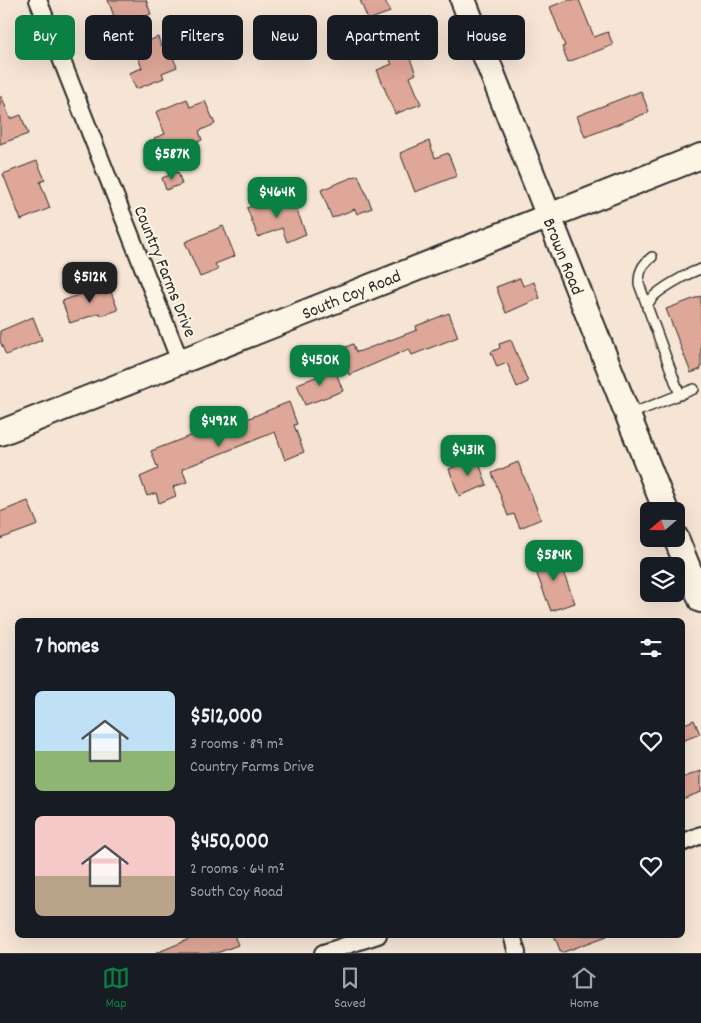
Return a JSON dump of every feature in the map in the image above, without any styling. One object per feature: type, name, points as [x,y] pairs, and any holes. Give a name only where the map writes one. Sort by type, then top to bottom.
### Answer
[{"type":"street","name":"Country Farms Drive","points":[[38,0],[180,361]]},
{"type":"street","name":"Brown Road","points":[[464,0],[662,502]]},
{"type":"street","name":"South Coy Road","points":[[0,432],[701,156]]},
{"type":"street","points":[[680,548],[701,600]]},
{"type":"street","points":[[685,841],[701,835]]},
{"type":"street","points":[[323,953],[369,938]]},
{"type":"street","points":[[513,938],[517,953]]},
{"type":"lane","points":[[652,257],[642,265],[639,274],[639,284],[680,395]]},
{"type":"lane","points":[[647,308],[650,299],[675,281],[701,269]]},
{"type":"lane","points":[[628,415],[694,389]]},
{"type":"building","points":[[108,0],[146,0],[151,14],[148,15],[114,15]]},
{"type":"building","points":[[360,0],[385,0],[390,12],[382,15],[366,15]]},
{"type":"building","points":[[568,0],[579,0],[594,37],[608,32],[613,45],[568,62],[562,47],[565,46],[550,7]]},
{"type":"building","points":[[158,37],[162,46],[162,60],[174,60],[177,67],[162,73],[164,78],[136,89],[129,73],[142,68],[139,60],[152,60],[152,40]]},
{"type":"building","points":[[390,60],[411,60],[416,74],[410,77],[421,104],[395,114],[377,70],[392,64]]},
{"type":"building","points":[[641,91],[649,112],[585,137],[577,116]]},
{"type":"building","points":[[0,97],[2,97],[10,119],[21,115],[28,134],[0,144]]},
{"type":"building","points":[[187,99],[190,107],[205,101],[215,124],[199,131],[202,140],[179,149],[182,156],[164,163],[154,138],[165,134],[156,112]]},
{"type":"building","points":[[429,141],[435,158],[448,153],[457,176],[415,192],[400,153]]},
{"type":"building","points":[[37,161],[45,180],[40,182],[50,208],[21,220],[3,174]]},
{"type":"building","points":[[178,172],[182,184],[166,190],[162,178]]},
{"type":"building","points":[[358,175],[372,208],[357,214],[355,209],[332,218],[321,190]]},
{"type":"building","points":[[292,198],[306,234],[287,242],[282,228],[258,237],[247,208],[268,200],[270,206]]},
{"type":"building","points":[[223,226],[235,256],[215,264],[218,270],[200,277],[185,242]]},
{"type":"building","points":[[520,278],[523,286],[534,282],[540,298],[506,313],[496,287]]},
{"type":"building","points":[[108,284],[118,310],[101,316],[100,313],[70,323],[62,301]]},
{"type":"building","points":[[701,296],[701,369],[691,373],[666,309]]},
{"type":"building","points":[[449,313],[458,337],[412,355],[409,349],[349,375],[339,350],[353,344],[356,352],[361,351],[417,330],[416,326]]},
{"type":"building","points":[[33,317],[42,340],[6,355],[0,341],[0,331]]},
{"type":"building","points":[[511,340],[528,382],[517,387],[507,363],[497,367],[491,352],[500,348],[499,344]]},
{"type":"building","points":[[335,370],[343,391],[305,405],[297,384]]},
{"type":"building","points":[[289,402],[297,424],[294,425],[304,452],[285,460],[275,432],[182,469],[187,482],[173,487],[176,496],[159,503],[156,493],[147,496],[140,477],[158,469],[151,451],[200,432],[202,437]]},
{"type":"building","points":[[477,458],[487,485],[459,496],[449,469]]},
{"type":"building","points":[[518,462],[541,519],[520,528],[514,514],[508,516],[492,473]]},
{"type":"building","points":[[28,501],[38,525],[0,539],[0,512]]},
{"type":"building","points":[[553,551],[556,562],[559,561],[575,603],[551,611],[535,569],[540,567],[537,557]]},
{"type":"building","points":[[694,720],[700,734],[685,740],[685,724]]},
{"type":"building","points":[[701,771],[701,792],[685,798],[685,777]]},
{"type":"building","points":[[193,938],[235,938],[238,945],[217,953],[156,953]]},
{"type":"building","points":[[555,938],[602,938],[561,953]]}]
